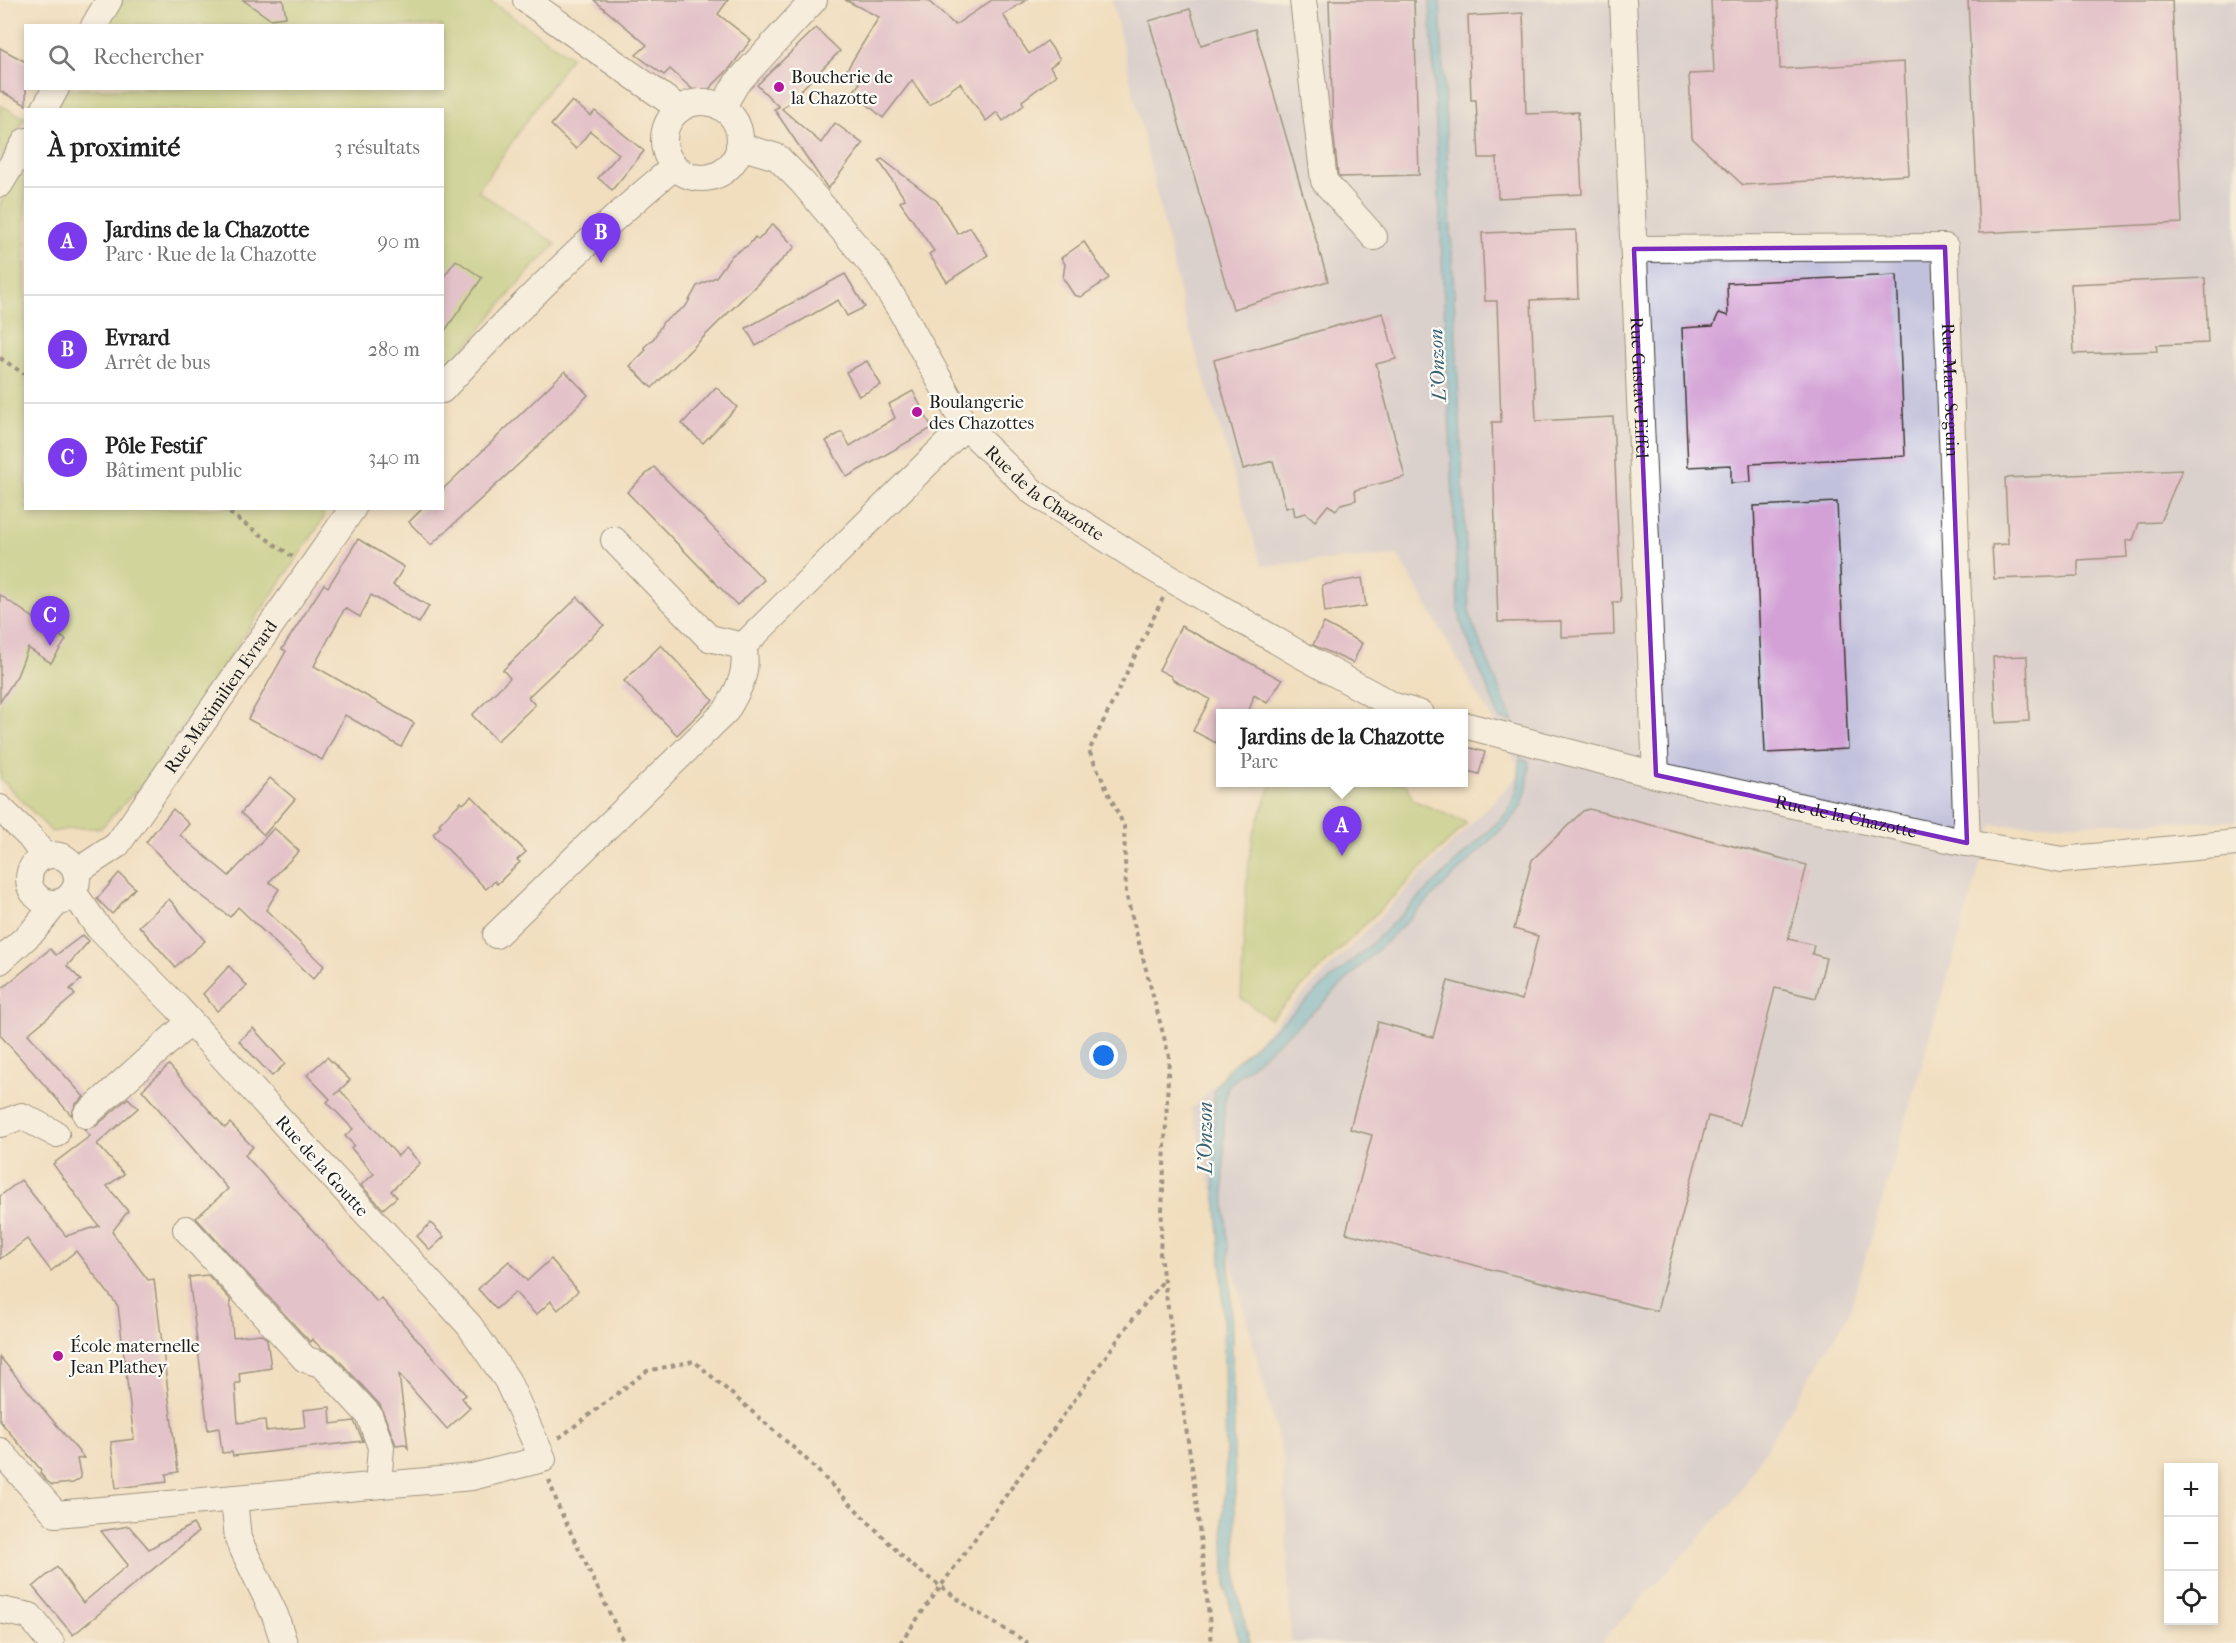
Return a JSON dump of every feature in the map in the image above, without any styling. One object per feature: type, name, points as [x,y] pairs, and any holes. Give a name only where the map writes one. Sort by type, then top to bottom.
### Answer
[{"type":"street","points":[[95,24],[109,0]]},
{"type":"street","points":[[526,0],[680,109]]},
{"type":"street","points":[[722,108],[736,84],[814,0]]},
{"type":"street","points":[[1303,0],[1324,181],[1374,237]]},
{"type":"street","name":"Rue Gustave Eiffel","points":[[1623,0],[1656,775]]},
{"type":"street","points":[[45,108],[55,90]]},
{"type":"street","points":[[708,102],[722,108],[732,118],[739,131],[739,146],[735,159],[726,170],[713,176],[699,178],[686,175],[675,167],[667,156],[665,130],[670,118],[680,109],[693,103],[708,102]]},
{"type":"street","points":[[0,184],[24,144]]},
{"type":"street","name":"Rue de la Chazotte","points":[[739,146],[777,157],[873,266],[900,309],[965,426],[1033,492],[1172,579],[1394,706],[1404,709]]},
{"type":"street","points":[[444,388],[626,207],[675,167]]},
{"type":"street","name":"Rue Marc Seguin","points":[[1634,249],[1945,247],[1967,843]]},
{"type":"street","points":[[743,646],[965,426]]},
{"type":"street","name":"Rue Maximilien Evrard","points":[[0,961],[33,931],[68,889],[117,845],[352,510]]},
{"type":"street","points":[[614,540],[709,638],[743,646]]},
{"type":"street","points":[[496,936],[726,711],[740,686],[747,661],[743,646]]},
{"type":"street","name":"Rue de la Chazotte","points":[[1468,726],[1656,775],[1967,843],[2062,860],[2236,843]]},
{"type":"street","points":[[0,808],[30,837],[44,856]]},
{"type":"street","points":[[60,855],[67,859],[68,889],[48,903],[35,895],[28,881],[32,866],[44,856],[60,855]]},
{"type":"street","name":"Rue de la Goutte","points":[[68,889],[98,927],[190,1022],[469,1325],[507,1380],[541,1456]]},
{"type":"street","points":[[86,1115],[190,1022]]},
{"type":"street","points":[[0,1124],[22,1116],[56,1134]]},
{"type":"street","points":[[186,1229],[305,1359],[323,1365],[369,1415],[381,1447],[378,1485]]},
{"type":"street","points":[[0,1451],[56,1514],[472,1477],[541,1456]]},
{"type":"street","points":[[234,1498],[238,1539],[274,1615],[284,1643]]},
{"type":"street","points":[[0,1610],[30,1616],[51,1643]]},
{"type":"path","points":[[0,358],[24,374]]},
{"type":"path","points":[[225,510],[311,569]]},
{"type":"path","points":[[1172,579],[1089,752],[1124,826],[1126,894],[1169,1056],[1160,1255],[1193,1474],[1212,1643]]},
{"type":"path","points":[[900,1643],[1129,1324],[1163,1281]]},
{"type":"path","points":[[624,1643],[559,1508],[541,1456],[647,1371],[694,1361],[803,1456],[910,1564],[941,1587],[1028,1643]]},
{"type":"highlighted area","points":[[1945,247],[1967,843],[1656,775],[1634,249]]},
{"type":"shaded area","points":[[1112,0],[2236,0],[2236,821],[1992,825],[1849,1314],[1733,1502],[1600,1643],[1291,1643],[1283,1457],[1191,1109],[1522,772],[1398,555],[1262,566],[1185,316]]},
{"type":"green space","points":[[119,0],[488,0],[571,57],[478,191],[556,244],[531,269],[444,373],[444,108],[56,108],[66,90],[444,90],[444,24],[105,24]]},
{"type":"green space","points":[[0,105],[24,117],[24,120],[0,161]]},
{"type":"green space","points":[[24,162],[24,510],[322,510],[324,518],[145,781],[101,828],[74,828],[52,832],[0,778],[0,204]]},
{"type":"green space","points":[[1271,787],[1407,787],[1413,800],[1467,823],[1270,1019],[1241,998],[1247,877],[1253,835]]},
{"type":"water","points":[[1430,0],[1440,0],[1469,610],[1513,722],[1500,719],[1462,626],[1458,607]]},
{"type":"water","points":[[1520,758],[1529,761],[1528,776],[1524,797],[1514,817],[1324,1002],[1228,1086],[1224,1104],[1224,1187],[1231,1291],[1237,1590],[1250,1643],[1240,1643],[1226,1589],[1223,1524],[1226,1459],[1222,1272],[1214,1173],[1214,1090],[1227,1070],[1369,946],[1507,813],[1518,787]]},
{"type":"building","points":[[243,0],[283,0],[286,17],[270,19]]},
{"type":"building","points":[[594,0],[728,0],[718,14],[751,40],[730,68],[701,97],[670,69],[664,75],[636,55],[647,45]]},
{"type":"building","points":[[845,0],[927,0],[955,25],[992,0],[1026,0],[1003,15],[1029,54],[1047,41],[1060,59],[1050,67],[1056,75],[1022,101],[1024,105],[1003,121],[997,112],[986,121],[960,83],[929,105],[912,80],[883,118],[853,92],[860,83],[846,71],[879,17]]},
{"type":"building","points":[[1329,0],[1414,0],[1419,175],[1341,177],[1338,175],[1333,129]]},
{"type":"building","points":[[1711,0],[1778,0],[1780,69],[1904,62],[1909,175],[1743,185],[1692,138],[1689,74],[1714,73]]},
{"type":"building","points":[[1968,0],[2172,0],[2182,223],[1979,233]]},
{"type":"building","points":[[1190,9],[1201,45],[1255,29],[1328,281],[1233,309],[1149,21]]},
{"type":"building","points":[[1523,13],[1526,114],[1578,112],[1582,194],[1498,198],[1497,158],[1479,158],[1476,100],[1471,100],[1468,16]]},
{"type":"building","points":[[816,28],[840,51],[782,109],[821,143],[835,123],[863,144],[828,189],[774,109],[779,107],[757,85]]},
{"type":"building","points":[[0,48],[24,61],[26,105],[0,91]]},
{"type":"building","points":[[572,101],[591,116],[595,111],[644,151],[612,190],[598,178],[619,154],[590,131],[576,149],[551,125]]},
{"type":"building","points":[[882,159],[937,201],[958,234],[970,227],[988,255],[947,282],[929,254],[934,251],[900,202],[905,199],[879,161]]},
{"type":"building","points":[[773,224],[795,247],[652,388],[630,366],[646,350],[644,347],[654,338],[663,322],[686,306],[697,286],[716,277],[732,255],[749,245],[755,237],[758,240]]},
{"type":"building","points":[[1576,230],[1578,298],[1531,300],[1536,421],[1613,417],[1621,602],[1613,602],[1614,635],[1561,637],[1561,621],[1498,622],[1492,422],[1501,422],[1497,301],[1485,301],[1482,233]]},
{"type":"building","points":[[1084,242],[1109,278],[1081,297],[1074,295],[1063,278],[1065,264],[1061,258]]},
{"type":"building","points":[[456,260],[482,278],[444,332],[444,276]]},
{"type":"building","points":[[845,274],[865,307],[847,316],[838,300],[756,346],[746,328]]},
{"type":"building","points":[[1897,275],[1905,456],[1750,464],[1751,482],[1731,483],[1731,465],[1688,467],[1682,328],[1713,326],[1719,313],[1728,316],[1727,283]]},
{"type":"building","points":[[2205,278],[2208,343],[2156,345],[2157,351],[2074,354],[2071,284]]},
{"type":"building","points":[[1383,313],[1396,359],[1376,364],[1405,477],[1355,490],[1356,500],[1341,504],[1336,510],[1328,505],[1315,521],[1306,513],[1295,516],[1293,506],[1286,508],[1273,461],[1243,469],[1214,360]]},
{"type":"building","points":[[867,361],[881,385],[859,396],[846,372]]},
{"type":"building","points":[[565,371],[588,395],[534,450],[431,545],[409,522],[421,510],[444,510],[444,488]]},
{"type":"building","points":[[716,387],[737,407],[703,443],[682,424]]},
{"type":"building","points":[[913,391],[932,428],[847,477],[826,441],[842,432],[850,446],[895,418],[889,404]]},
{"type":"building","points":[[654,467],[764,580],[737,605],[627,492]]},
{"type":"building","points":[[2182,470],[2160,522],[2139,523],[2133,540],[2126,540],[2127,557],[2078,560],[2078,576],[1994,579],[1992,545],[2008,544],[2005,478]]},
{"type":"building","points":[[1837,502],[1848,749],[1765,753],[1754,506]]},
{"type":"building","points":[[358,539],[404,567],[393,585],[429,606],[419,623],[371,595],[360,617],[345,608],[314,666],[414,723],[401,747],[345,715],[322,760],[248,719],[286,651],[282,649],[324,584],[328,587]]},
{"type":"building","points":[[1362,578],[1366,606],[1325,612],[1322,585]]},
{"type":"building","points":[[0,595],[66,640],[51,663],[28,648],[17,676],[0,702]]},
{"type":"building","points":[[578,597],[604,625],[528,697],[535,705],[497,741],[472,715],[510,678],[503,670]]},
{"type":"building","points":[[1324,623],[1362,643],[1353,663],[1313,645]]},
{"type":"building","points":[[1181,626],[1282,680],[1267,703],[1254,695],[1250,709],[1216,709],[1216,743],[1193,731],[1210,699],[1159,670]]},
{"type":"building","points":[[661,645],[713,700],[677,735],[624,681]]},
{"type":"building","points":[[2027,656],[2029,721],[1996,723],[1993,657]]},
{"type":"building","points":[[1468,747],[1485,752],[1479,774],[1468,771]]},
{"type":"building","points":[[270,778],[295,799],[264,835],[241,813]]},
{"type":"building","points":[[472,796],[526,852],[517,860],[520,862],[497,884],[495,881],[486,889],[433,834],[441,826],[439,824],[461,802],[463,804]]},
{"type":"building","points":[[173,809],[189,824],[180,835],[229,876],[274,828],[299,851],[269,882],[279,889],[266,910],[324,966],[313,979],[238,907],[230,917],[190,887],[146,842]]},
{"type":"building","points":[[1589,809],[1807,865],[1788,939],[1814,945],[1812,954],[1826,958],[1816,998],[1775,988],[1740,1125],[1708,1116],[1657,1311],[1346,1233],[1372,1135],[1350,1129],[1378,1022],[1433,1037],[1448,981],[1522,1000],[1538,936],[1514,929],[1532,860],[1583,811]]},
{"type":"building","points":[[119,873],[135,888],[112,914],[97,899]]},
{"type":"building","points":[[169,899],[205,941],[175,967],[139,926]]},
{"type":"building","points":[[83,935],[89,941],[67,966],[81,980],[70,989],[75,995],[28,1034],[84,1097],[76,1104],[71,1115],[0,1035],[0,990],[50,949],[56,955]]},
{"type":"building","points":[[229,966],[247,986],[217,1011],[203,994]]},
{"type":"building","points":[[253,1028],[285,1064],[272,1076],[239,1041]]},
{"type":"building","points":[[327,1057],[350,1080],[340,1090],[398,1156],[406,1148],[420,1163],[391,1191],[397,1197],[383,1209],[361,1185],[374,1174],[351,1148],[354,1145],[345,1136],[353,1129],[327,1102],[330,1099],[307,1075]]},
{"type":"building","points":[[169,1065],[225,1128],[230,1123],[253,1147],[245,1155],[377,1302],[381,1298],[466,1395],[462,1398],[470,1408],[447,1429],[399,1374],[408,1448],[405,1444],[396,1445],[380,1405],[334,1355],[321,1348],[312,1339],[310,1342],[196,1218],[228,1189],[142,1090]]},
{"type":"building","points":[[128,1098],[138,1108],[97,1144],[124,1174],[107,1186],[128,1211],[112,1232],[148,1280],[154,1279],[178,1472],[166,1474],[167,1482],[116,1488],[111,1442],[134,1439],[118,1306],[76,1251],[51,1271],[27,1239],[0,1259],[0,1196],[21,1180],[66,1236],[99,1226],[53,1164],[90,1136],[84,1129],[96,1126]]},
{"type":"building","points":[[431,1223],[444,1237],[430,1250],[417,1236]]},
{"type":"building","points":[[551,1259],[578,1291],[558,1310],[551,1301],[536,1315],[515,1292],[496,1309],[478,1289],[509,1261],[527,1281]]},
{"type":"building","points":[[208,1275],[230,1299],[233,1337],[261,1334],[267,1339],[271,1368],[239,1373],[240,1383],[235,1383],[238,1423],[265,1420],[266,1431],[305,1427],[303,1410],[330,1407],[331,1424],[354,1421],[363,1441],[233,1456],[232,1452],[222,1453],[219,1428],[208,1430],[189,1277]]},
{"type":"building","points":[[0,1357],[84,1458],[77,1459],[81,1478],[73,1483],[52,1485],[47,1481],[40,1473],[41,1470],[0,1421]]},
{"type":"building","points":[[193,1524],[198,1532],[73,1635],[33,1587],[57,1567],[83,1603],[128,1565],[101,1531],[129,1526],[149,1549]]},
{"type":"place","name":"Boucherie de la Chazotte","points":[[779,87]]},
{"type":"place","name":"Evrard","points":[[601,263]]},
{"type":"place","name":"Boulangerie des Chazottes","points":[[917,412]]},
{"type":"place","name":"Pôle Festif","points":[[50,646]]},
{"type":"place","name":"Jardins de la Chazotte","points":[[1342,856]]},
{"type":"place","name":"École maternelle Jean Plathey","points":[[58,1356]]},
{"type":"water label","name":"L'Onzon","points":[[1437,365]]},
{"type":"water label","name":"L'Onzon","points":[[1205,1138]]}]
